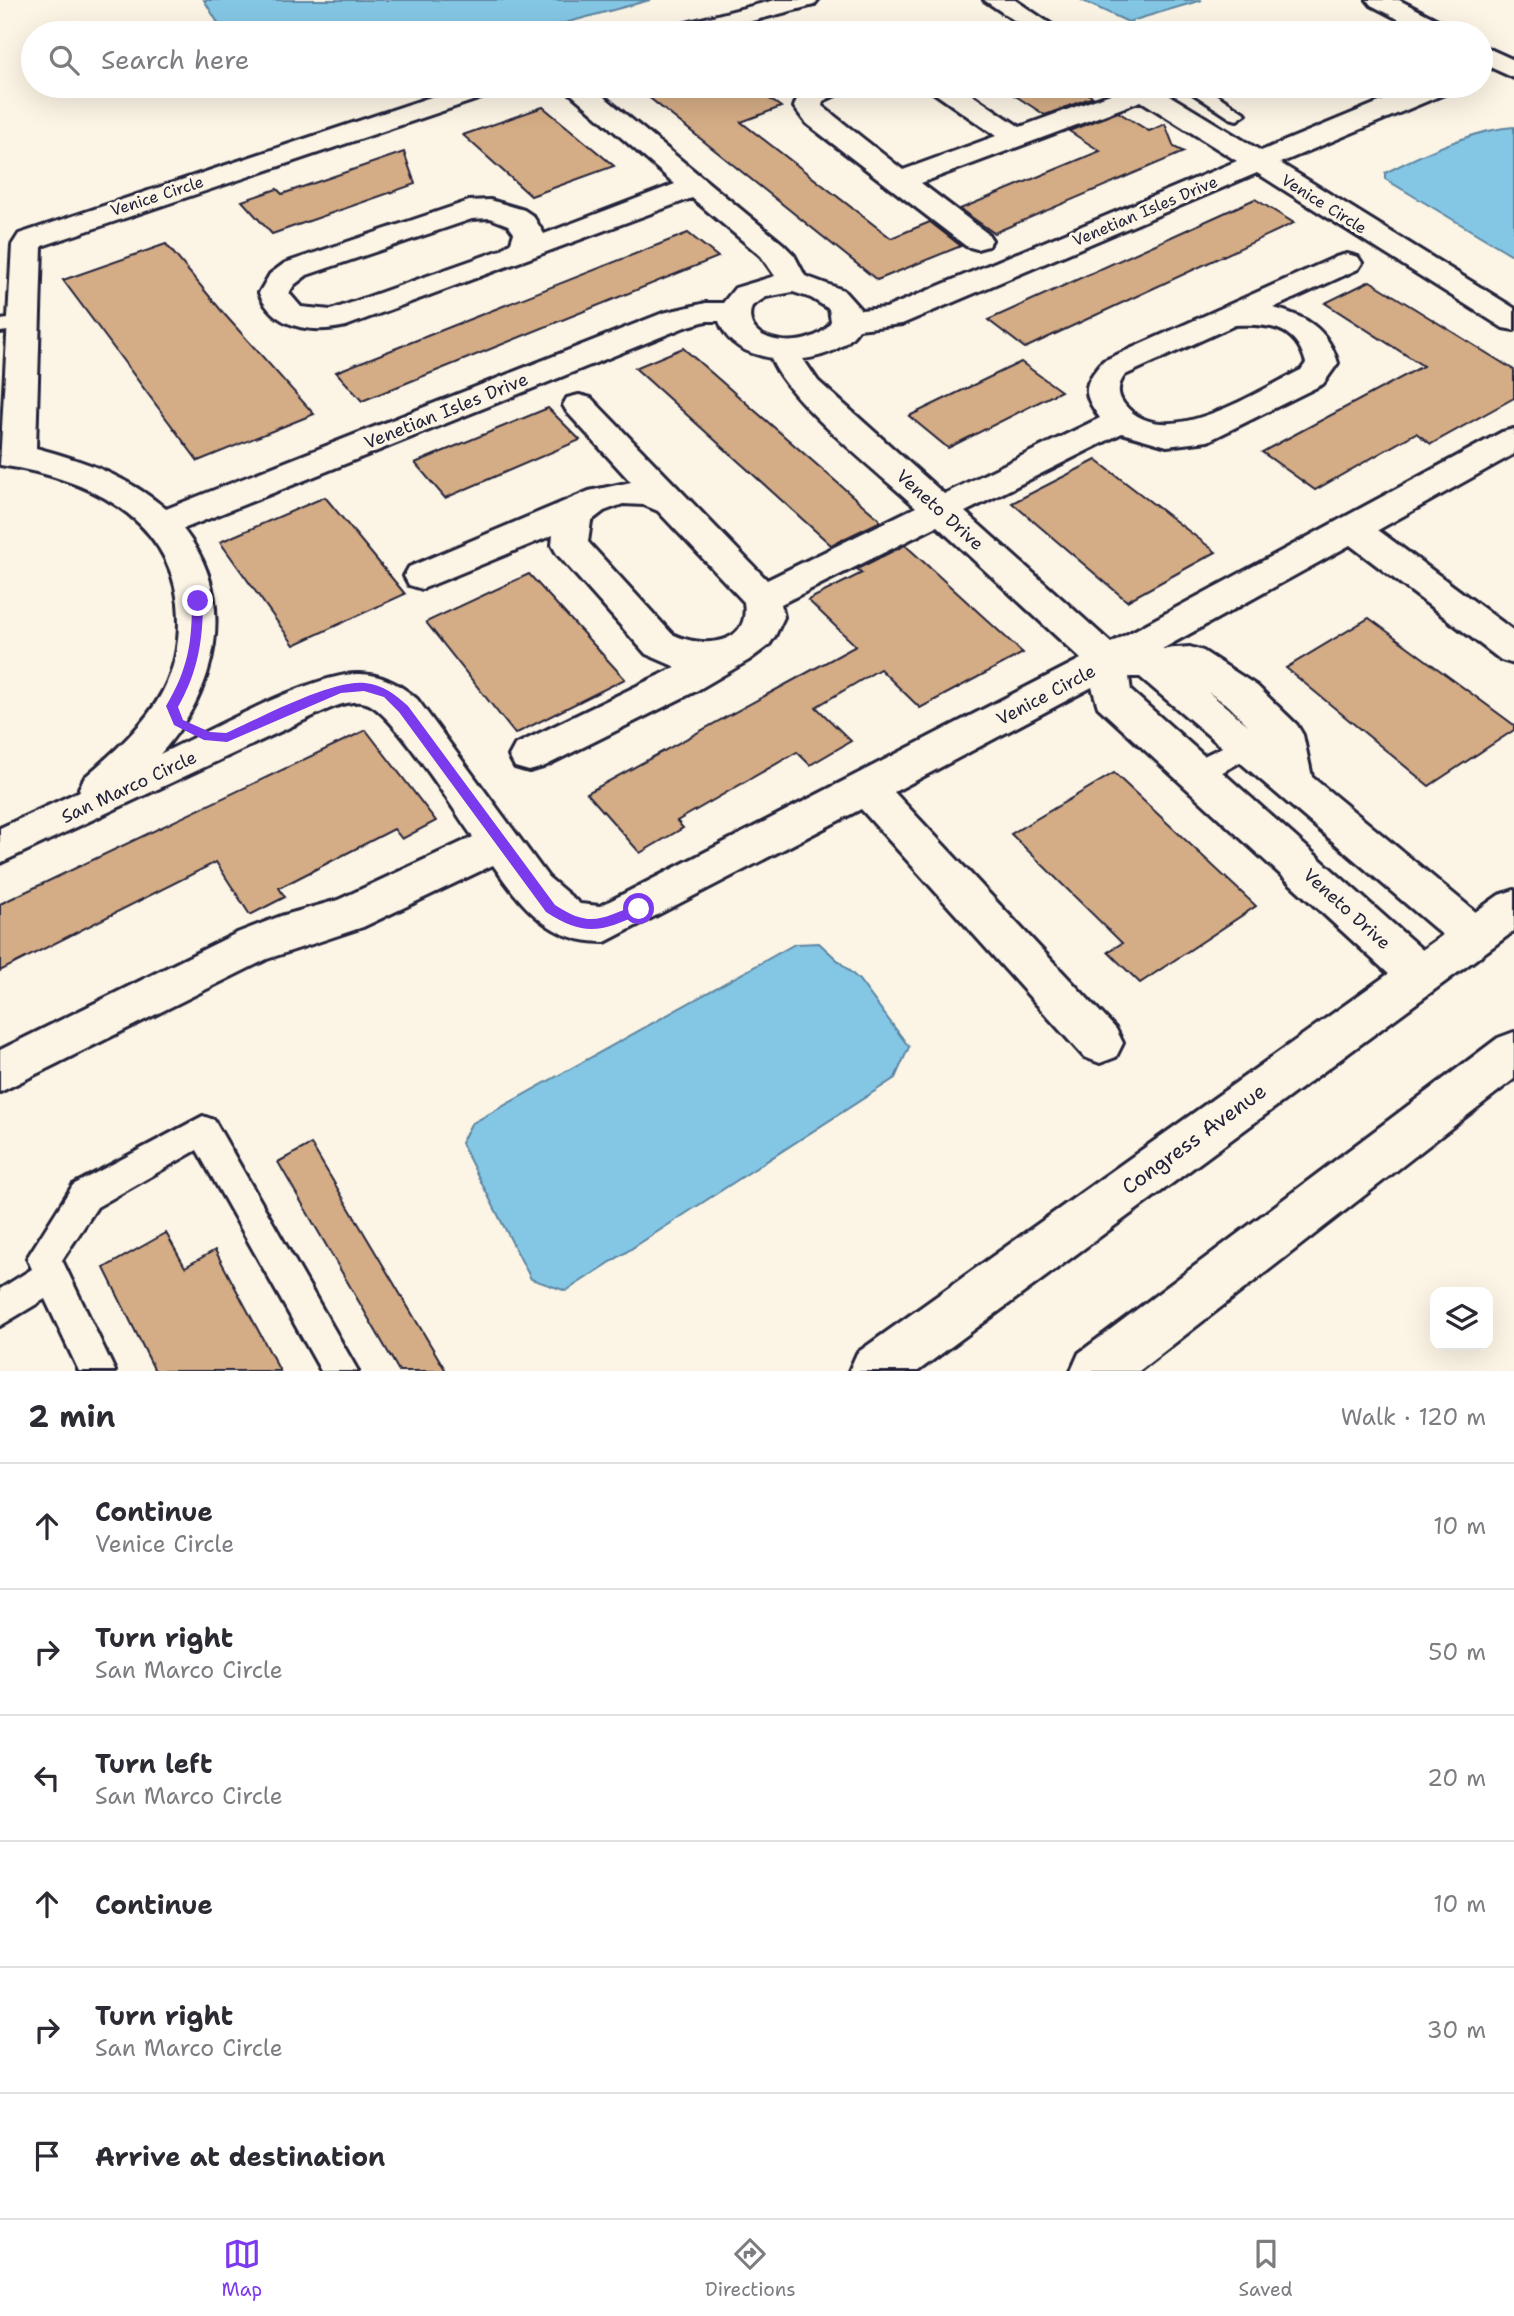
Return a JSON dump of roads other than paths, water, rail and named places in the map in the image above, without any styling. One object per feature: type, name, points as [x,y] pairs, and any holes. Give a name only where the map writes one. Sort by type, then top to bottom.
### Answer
[{"type":"street","points":[[723,21],[805,0]]},
{"type":"street","points":[[997,0],[1031,21]]},
{"type":"street","points":[[1380,0],[1421,21]]},
{"type":"street","name":"Venice Circle","points":[[10,455],[12,324],[27,245],[38,236],[454,98]]},
{"type":"street","points":[[590,98],[772,250],[783,261],[793,283]]},
{"type":"street","points":[[811,98],[808,107],[816,117],[977,240]]},
{"type":"street","points":[[959,98],[1016,137]]},
{"type":"street","points":[[900,181],[1122,98]]},
{"type":"street","name":"Venice Circle","points":[[1161,98],[1258,162],[1514,321]]},
{"type":"street","name":"Venetian Isles Drive","points":[[846,320],[891,317],[1411,98]]},
{"type":"street","points":[[512,256],[525,246],[530,233],[524,222],[510,213],[490,209],[469,210],[296,269],[281,280],[274,293],[278,305],[291,315],[312,320],[335,318],[512,256],[696,186]]},
{"type":"street","points":[[1230,316],[1256,314],[1283,320],[1305,331],[1320,346],[1322,363],[1312,377],[1196,433],[1167,435],[1139,429],[1122,420],[1103,399],[1103,382],[1114,368],[1347,263]]},
{"type":"street","points":[[793,283],[820,289],[838,300],[846,320],[843,329],[828,342],[806,349],[784,351],[757,344],[739,333],[733,312],[737,303],[751,292],[773,285],[793,283]]},
{"type":"street","name":"Venetian Isles Drive","points":[[162,524],[674,320],[705,312],[733,312]]},
{"type":"street","name":"Veneto Drive","points":[[784,351],[792,372],[806,388],[1108,662],[1112,697],[1420,975]]},
{"type":"street","points":[[529,756],[682,681],[736,650],[756,636],[765,617],[762,598],[579,405]]},
{"type":"street","points":[[762,598],[1122,420]]},
{"type":"street","name":"Venice Circle","points":[[571,922],[590,926],[606,924],[639,909],[1108,662],[1514,440]]},
{"type":"street","name":"San Marco Circle","points":[[10,455],[62,464],[97,477],[127,494],[162,524],[187,564],[198,601],[197,639],[190,670],[172,706],[131,762],[82,801],[13,841]]},
{"type":"street","points":[[422,576],[579,510],[599,498],[623,493],[649,494],[670,503]]},
{"type":"street","points":[[579,510],[569,527],[570,545],[659,644],[682,654],[710,657],[736,650]]},
{"type":"street","points":[[1353,529],[1514,650]]},
{"type":"street","points":[[1108,662],[1149,664],[1190,661],[1243,696],[1283,735],[1293,783]]},
{"type":"street","points":[[1149,664],[1474,936]]},
{"type":"street","name":"San Marco Circle","points":[[13,841],[339,689],[364,687],[388,694],[404,709],[499,843],[550,908],[571,922]]},
{"type":"street","points":[[172,706],[178,722],[201,734],[227,737],[247,731]]},
{"type":"street","points":[[867,789],[1100,1043]]},
{"type":"street","points":[[0,1072],[252,946],[348,915],[499,843]]},
{"type":"street","name":"Congress Avenue","points":[[875,1371],[1514,907]]},
{"type":"street","points":[[1120,1364],[1514,1052]]},
{"type":"lane","points":[[1211,98],[1237,114]]},
{"type":"lane","points":[[1195,772],[1247,745]]},
{"type":"lane","points":[[97,1371],[44,1258],[85,1196],[203,1130],[340,1371]]},
{"type":"lane","points":[[0,1309],[52,1274]]},
{"type":"water","points":[[204,0],[650,0],[572,21],[217,21]]},
{"type":"water","points":[[1081,0],[1202,0],[1131,21],[1126,21]]},
{"type":"water","points":[[1514,127],[1514,256],[1385,179],[1385,173],[1448,144],[1483,132]]},
{"type":"water","points":[[819,943],[859,980],[909,1047],[895,1078],[566,1291],[531,1279],[461,1143],[471,1124],[795,944]]}]
